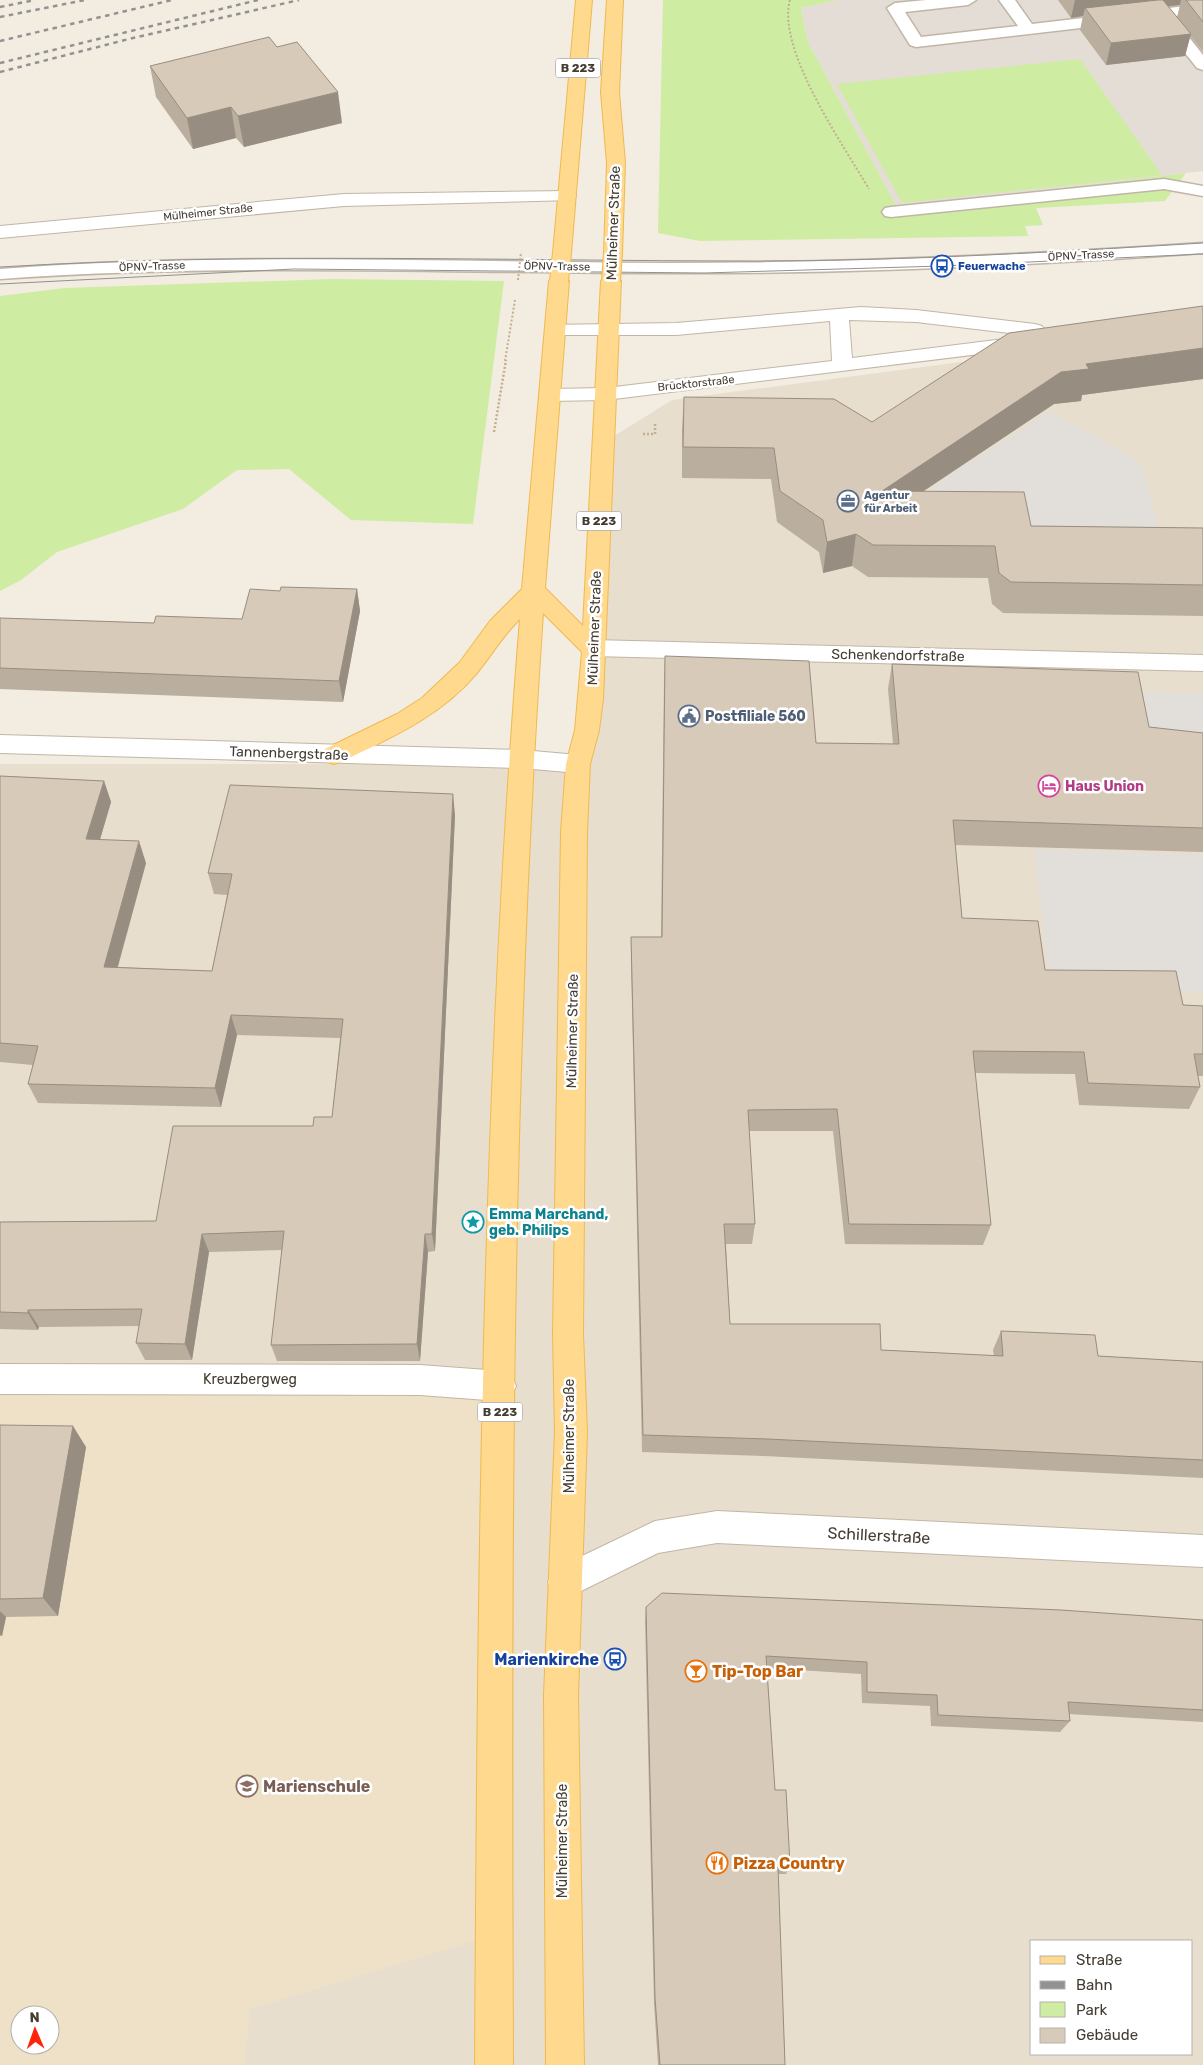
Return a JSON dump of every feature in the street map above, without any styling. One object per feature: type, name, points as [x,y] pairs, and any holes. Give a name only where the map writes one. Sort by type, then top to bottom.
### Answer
[{"type":"main road","name":"B 223","points":[[494,2065],[496,1646],[508,1076],[522,759],[555,329],[584,0]]},
{"type":"main road","name":"Mülheimer Straße","points":[[565,2065],[561,1695],[571,1432],[569,1219],[574,832],[578,764],[587,730],[591,699],[592,648],[613,253],[616,163],[610,92],[615,0]]},
{"type":"main road","points":[[334,754],[406,720],[430,704],[468,668],[498,627],[534,591],[592,648]]},
{"type":"street","name":"Mülheimer Straße","points":[[0,232],[344,200],[567,196]]},
{"type":"street","name":"Brücktorstraße","points":[[550,395],[606,394],[842,366],[913,337],[996,327],[1054,335],[913,337],[839,314],[676,329],[555,329]]},
{"type":"street","points":[[839,314],[842,366]]},
{"type":"street","name":"Schenkendorfstraße","points":[[592,648],[1203,663]]},
{"type":"street","name":"Tannenbergstraße","points":[[0,744],[522,759],[578,764]]},
{"type":"street","name":"Kreuzbergweg","points":[[0,1379],[420,1380],[500,1386]]},
{"type":"street","name":"Schillerstraße","points":[[566,1582],[655,1537],[717,1527],[1203,1551]]},
{"type":"lane","points":[[968,0],[895,8],[916,42],[1203,9]]},
{"type":"lane","points":[[1007,0],[1028,29]]},
{"type":"lane","points":[[1161,13],[1203,65]]},
{"type":"lane","points":[[891,212],[1159,185],[1176,185],[1203,191]]},
{"type":"lane","name":"ÖPNV-Trasse","points":[[0,274],[143,266],[280,262],[664,268],[821,266],[1203,248]]},
{"type":"path","points":[[790,0],[788,7],[790,28],[800,69],[835,128],[877,206],[891,212]]},
{"type":"path","points":[[518,280],[521,252]]},
{"type":"path","points":[[494,432],[515,299]]},
{"type":"shaded area","points":[[838,0],[1203,0],[1203,171],[897,207],[808,42],[801,8]]},
{"type":"shaded area","points":[[1203,330],[1203,2065],[0,2065],[0,764],[578,764],[611,438],[672,400]]},
{"type":"shaded area","points":[[1049,411],[1141,463],[1164,547],[1034,545],[933,507],[933,486]]},
{"type":"shaded area","points":[[1140,692],[1203,694],[1203,767],[1153,765]]},
{"type":"shaded area","points":[[1034,849],[1203,855],[1203,992],[1051,987]]},
{"type":"shaded area","name":"Marienschule","points":[[0,1379],[500,1386],[494,1935],[250,2009],[245,2065],[0,2065]]},
{"type":"green space","points":[[663,0],[838,0],[801,8],[808,42],[897,207],[1186,173],[1165,201],[1036,208],[1043,225],[1025,226],[1028,236],[700,241],[658,233]]},
{"type":"green space","points":[[1080,59],[1162,175],[902,203],[837,84]]},
{"type":"green space","points":[[332,279],[504,281],[473,524],[351,520],[289,469],[237,470],[183,509],[57,552],[21,580],[0,591],[0,296],[65,288]]},
{"type":"building","points":[[1163,0],[1191,34],[1111,43],[1085,8]]},
{"type":"building","points":[[1186,0],[1203,0],[1203,22]]},
{"type":"building","points":[[269,37],[277,47],[297,42],[338,92],[238,116],[231,107],[187,118],[150,66]]},
{"type":"building","points":[[1203,306],[1203,348],[1086,364],[1089,369],[1061,372],[882,491],[1024,492],[1031,526],[1203,528],[1203,585],[1011,582],[999,573],[995,546],[873,545],[856,534],[827,542],[823,520],[780,491],[774,448],[683,447],[684,397],[834,399],[872,422],[1009,333]]},
{"type":"building","points":[[281,587],[357,589],[339,681],[0,668],[0,618],[154,623],[156,616],[242,619],[250,589],[280,591]]},
{"type":"building","points":[[665,656],[809,661],[816,743],[899,744],[892,664],[1138,672],[1149,727],[1203,733],[1203,828],[953,820],[962,918],[1038,921],[1045,970],[1176,971],[1183,1005],[1203,1006],[1203,1054],[1194,1054],[1200,1087],[1088,1083],[1084,1052],[973,1051],[991,1225],[849,1224],[837,1109],[748,1110],[755,1224],[724,1224],[730,1324],[880,1324],[881,1350],[1003,1356],[1001,1331],[1095,1335],[1098,1356],[1203,1362],[1203,1460],[767,1439],[643,1435],[631,937],[662,937]]},
{"type":"building","points":[[0,776],[104,781],[86,839],[139,841],[104,967],[212,971],[232,874],[208,873],[230,785],[453,794],[432,1234],[425,1234],[417,1344],[271,1345],[284,1231],[202,1234],[185,1344],[136,1343],[142,1309],[28,1310],[28,1313],[0,1312],[0,1222],[156,1221],[173,1126],[313,1126],[314,1117],[332,1117],[343,1019],[231,1015],[215,1088],[28,1084],[38,1046],[0,1043]]},
{"type":"building","points":[[0,1425],[73,1426],[43,1598],[0,1599]]},
{"type":"building","points":[[662,1593],[1061,1610],[1203,1620],[1203,1710],[1068,1702],[1070,1721],[938,1715],[937,1695],[867,1692],[867,1662],[766,1656],[775,1790],[786,1790],[790,1865],[778,1866],[785,2065],[660,2065],[655,1998],[646,1607]]},
{"type":"tram line","points":[[0,267],[95,262],[378,258],[812,261],[1091,250],[1203,243]]},
{"type":"tram line","points":[[0,284],[294,269],[704,273],[942,266],[1203,254]]},
{"type":"railway","points":[[0,7],[35,0]]},
{"type":"railway","points":[[0,17],[85,0]]},
{"type":"railway","points":[[0,41],[172,0]]},
{"type":"railway","points":[[0,63],[258,0]]},
{"type":"railway","points":[[0,72],[129,39],[299,0]]},
{"type":"place","name":"Feuerwache","points":[[942,266]]},
{"type":"place","name":"Agentur für Arbeit","points":[[848,501]]},
{"type":"place","name":"Postfiliale 560","points":[[689,716]]},
{"type":"place","name":"Haus Union","points":[[1049,786]]},
{"type":"place","name":"Emma Marchand, geb. Philips","points":[[473,1222]]},
{"type":"place","name":"Marienkirche","points":[[615,1659]]},
{"type":"place","name":"Tip-Top Bar","points":[[696,1671]]},
{"type":"place","name":"Marienschule","points":[[247,1786]]},
{"type":"place","name":"Pizza Country","points":[[717,1863]]}]
